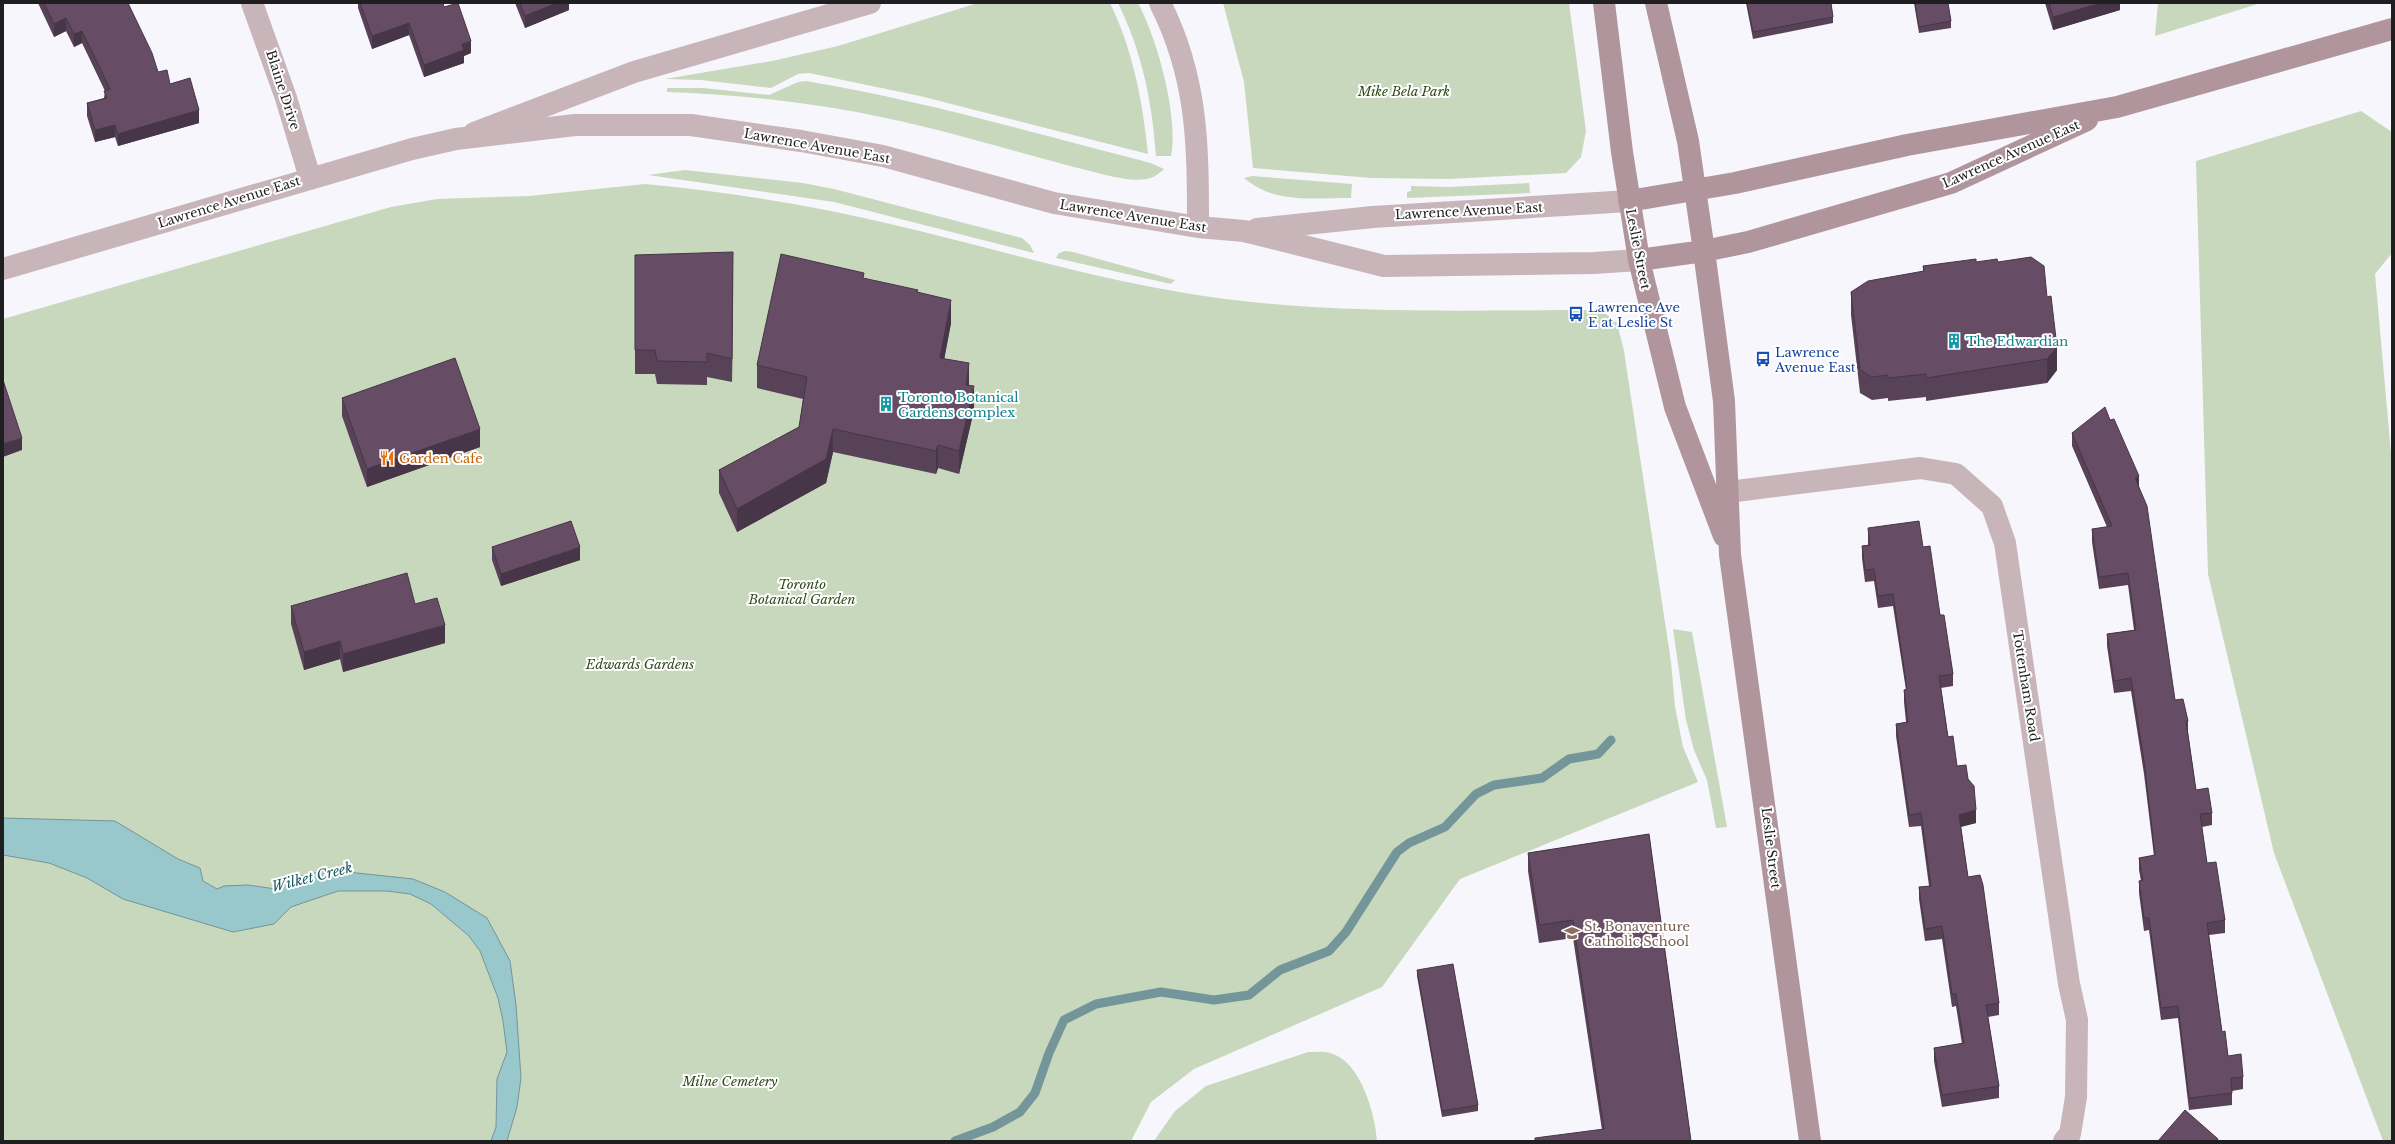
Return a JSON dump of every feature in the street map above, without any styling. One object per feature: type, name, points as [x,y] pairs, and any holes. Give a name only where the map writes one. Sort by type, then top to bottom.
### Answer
[{"type":"main road","name":"Leslie Street","points":[[1604,3],[1629,201],[1639,260],[1675,407],[1730,555]]},
{"type":"main road","name":"Leslie Street","points":[[1656,3],[1688,141],[1704,251],[1724,402],[1730,555],[1810,1141]]},
{"type":"main road","name":"Lawrence Avenue East","points":[[1629,201],[1695,191],[1907,146],[2117,107],[2392,29]]},
{"type":"main road","name":"Lawrence Avenue East","points":[[1639,260],[1704,251],[1748,242],[1951,183],[2117,107]]},
{"type":"street","name":"Blaine Drive","points":[[252,3],[286,98],[310,178]]},
{"type":"street","name":"Lawrence Avenue East","points":[[456,139],[640,70],[870,3]]},
{"type":"street","points":[[1160,3],[1169,22],[1190,82],[1198,152],[1198,227]]},
{"type":"street","name":"Lawrence Avenue East","points":[[3,269],[412,149],[456,139],[575,125],[691,125],[800,141],[883,156],[1054,203],[1198,227],[1244,231],[1384,266],[1594,263],[1639,260]]},
{"type":"street","name":"Lawrence Avenue East","points":[[1244,231],[1373,216],[1629,201]]},
{"type":"street","name":"Tottenham Road","points":[[1728,492],[1920,468],[1956,474],[1992,506],[2005,543],[2069,984],[2077,1020],[2076,1097],[2070,1134],[2064,1141]]},
{"type":"green space","points":[[978,3],[1110,3],[1125,39],[1136,77],[1148,154],[920,96],[809,73],[798,74],[771,88],[701,80],[665,79],[772,61],[838,46]]},
{"type":"green space","points":[[1118,3],[1138,3],[1152,36],[1165,78],[1169,100],[1173,140],[1171,156],[1156,156],[1149,96],[1140,58]]},
{"type":"green space","name":"Mike Bela Park","points":[[1223,3],[1569,3],[1586,131],[1581,157],[1566,173],[1448,179],[1371,178],[1253,168],[1244,82]]},
{"type":"green space","points":[[2158,3],[2261,3],[2155,36]]},
{"type":"green space","points":[[806,81],[893,98],[979,118],[1151,163],[1164,169],[1156,176],[1149,178],[1139,180],[1120,178],[864,113],[771,100],[709,94],[667,92],[667,88],[703,88],[769,95],[798,82]]},
{"type":"green space","points":[[2361,111],[2392,132],[2392,253],[2375,274],[2392,464],[2392,1141],[2383,1141],[2274,853],[2208,574],[2196,161]]},
{"type":"green space","points":[[685,170],[803,183],[834,189],[1022,238],[1030,245],[1034,253],[834,202],[648,175]]},
{"type":"green space","points":[[1252,176],[1352,184],[1351,198],[1309,199],[1281,196],[1268,192],[1244,178]]},
{"type":"green space","points":[[1529,183],[1530,193],[1407,198],[1407,192],[1411,191],[1411,186],[1449,187]]},
{"type":"green space","name":"Edwards Gardens","points":[[645,184],[709,191],[836,212],[934,234],[1108,278],[1179,292],[1231,300],[1284,305],[1389,310],[1601,310],[1617,323],[1624,351],[1671,662],[1675,707],[1683,747],[1698,782],[1460,879],[1382,987],[1194,1069],[1151,1102],[1131,1141],[3,1141],[3,319],[391,207],[437,199],[529,196]]},
{"type":"green space","points":[[1065,251],[1175,280],[1171,284],[1056,258],[1059,253]]},
{"type":"green space","points":[[1673,629],[1692,632],[1727,827],[1716,828],[1707,780],[1694,750],[1686,720]]},
{"type":"green space","points":[[1308,1052],[1330,1053],[1341,1058],[1350,1066],[1358,1077],[1369,1103],[1376,1130],[1377,1141],[1154,1141],[1175,1111],[1206,1086]]},
{"type":"water","name":"Wilket Creek","points":[[3,818],[115,821],[178,859],[200,868],[203,881],[217,889],[224,886],[248,885],[276,889],[301,876],[329,870],[413,879],[445,892],[487,918],[510,961],[516,1005],[521,1078],[517,1107],[507,1141],[491,1141],[496,1127],[497,1079],[507,1052],[498,998],[480,951],[469,936],[431,904],[410,894],[387,891],[338,891],[291,907],[274,924],[233,932],[123,899],[87,878],[49,863],[3,855]]},
{"type":"building","points":[[44,3],[128,3],[152,53],[158,72],[167,70],[170,84],[190,78],[199,110],[118,134],[115,125],[95,130],[87,103],[107,98],[104,91],[110,89],[82,31],[74,34],[66,18],[54,24]]},
{"type":"building","points":[[360,3],[443,3],[444,7],[458,3],[471,41],[462,44],[464,50],[424,65],[409,23],[372,36]]},
{"type":"building","points":[[520,3],[557,3],[525,16]]},
{"type":"building","points":[[1747,3],[1831,3],[1833,17],[1753,32]]},
{"type":"building","points":[[1915,3],[1948,3],[1951,21],[1919,27]]},
{"type":"building","points":[[2049,3],[2101,3],[2053,17]]},
{"type":"building","points":[[733,252],[732,359],[707,353],[707,362],[657,361],[655,350],[635,350],[635,255]]},
{"type":"building","points":[[781,254],[864,273],[863,278],[918,290],[917,292],[951,300],[940,358],[969,363],[966,385],[974,386],[959,451],[938,445],[936,451],[833,429],[826,459],[737,509],[719,470],[799,427],[807,377],[757,365]]},
{"type":"building","name":"The Edwardian","points":[[2031,257],[2044,266],[2047,297],[2051,296],[2057,347],[2047,359],[1926,378],[1926,374],[1888,378],[1888,375],[1872,377],[1860,370],[1851,292],[1868,281],[1924,271],[1923,266],[1976,259],[1976,262],[1997,259],[1998,262]]},
{"type":"building","points":[[455,358],[480,429],[367,469],[342,398]]},
{"type":"building","points":[[3,380],[22,438],[3,444]]},
{"type":"building","points":[[2105,407],[2110,420],[2114,419],[2139,476],[2135,478],[2147,506],[2175,700],[2183,699],[2188,721],[2186,721],[2196,790],[2208,788],[2212,813],[2200,814],[2207,863],[2216,862],[2225,920],[2207,923],[2222,1032],[2225,1031],[2228,1056],[2241,1054],[2243,1077],[2231,1078],[2232,1093],[2189,1098],[2178,1006],[2161,1008],[2149,918],[2144,918],[2139,881],[2143,880],[2139,858],[2155,855],[2144,761],[2131,678],[2114,681],[2107,634],[2136,630],[2128,573],[2099,577],[2092,529],[2112,526],[2072,433]]},
{"type":"building","points":[[571,521],[580,547],[501,574],[492,547]]},
{"type":"building","points":[[1919,521],[1923,547],[1930,546],[1940,615],[1944,615],[1953,674],[1939,676],[1948,737],[1953,736],[1957,766],[1966,765],[1968,779],[1974,786],[1976,810],[1959,815],[1968,877],[1980,875],[1983,885],[1999,1003],[1986,1005],[1999,1086],[1942,1095],[1934,1048],[1964,1043],[1956,994],[1952,994],[1942,926],[1925,929],[1919,887],[1931,886],[1921,813],[1909,815],[1896,724],[1908,722],[1904,690],[1907,689],[1893,594],[1878,596],[1874,569],[1865,570],[1862,546],[1870,545],[1868,528]]},
{"type":"building","points":[[407,573],[415,604],[437,598],[445,625],[343,654],[340,641],[304,652],[291,606]]},
{"type":"building","name":"St. Bonaventure Catholic School","points":[[1649,834],[1691,1141],[1535,1141],[1535,1138],[1604,1129],[1573,920],[1539,925],[1528,853]]},
{"type":"building","points":[[1453,964],[1478,1105],[1442,1111],[1417,970]]},
{"type":"building","points":[[2185,1110],[2218,1139],[2217,1141],[2158,1141]]},
{"type":"waterway","points":[[955,1141],[993,1127],[1020,1112],[1035,1093],[1049,1053],[1064,1020],[1096,1004],[1161,992],[1214,1000],[1249,995],[1280,970],[1329,951],[1346,932],[1397,852],[1409,843],[1445,827],[1476,794],[1494,785],[1542,778],[1569,759],[1598,754],[1611,740]]},
{"type":"place","name":"Lawrence Ave E at Leslie St","points":[[1576,314]]},
{"type":"place","name":"The Edwardian","points":[[1954,341]]},
{"type":"place","name":"Lawrence Avenue East","points":[[1763,359]]},
{"type":"place","name":"Toronto Botanical Gardens complex","points":[[886,404]]},
{"type":"place","name":"Garden Cafe","points":[[387,458]]},
{"type":"place","name":"St. Bonaventure Catholic School","points":[[1572,933]]},
{"type":"park label","name":"Toronto Botanical Garden","points":[[802,592]]},
{"type":"park label","name":"Milne Cemetery","points":[[730,1081]]}]
